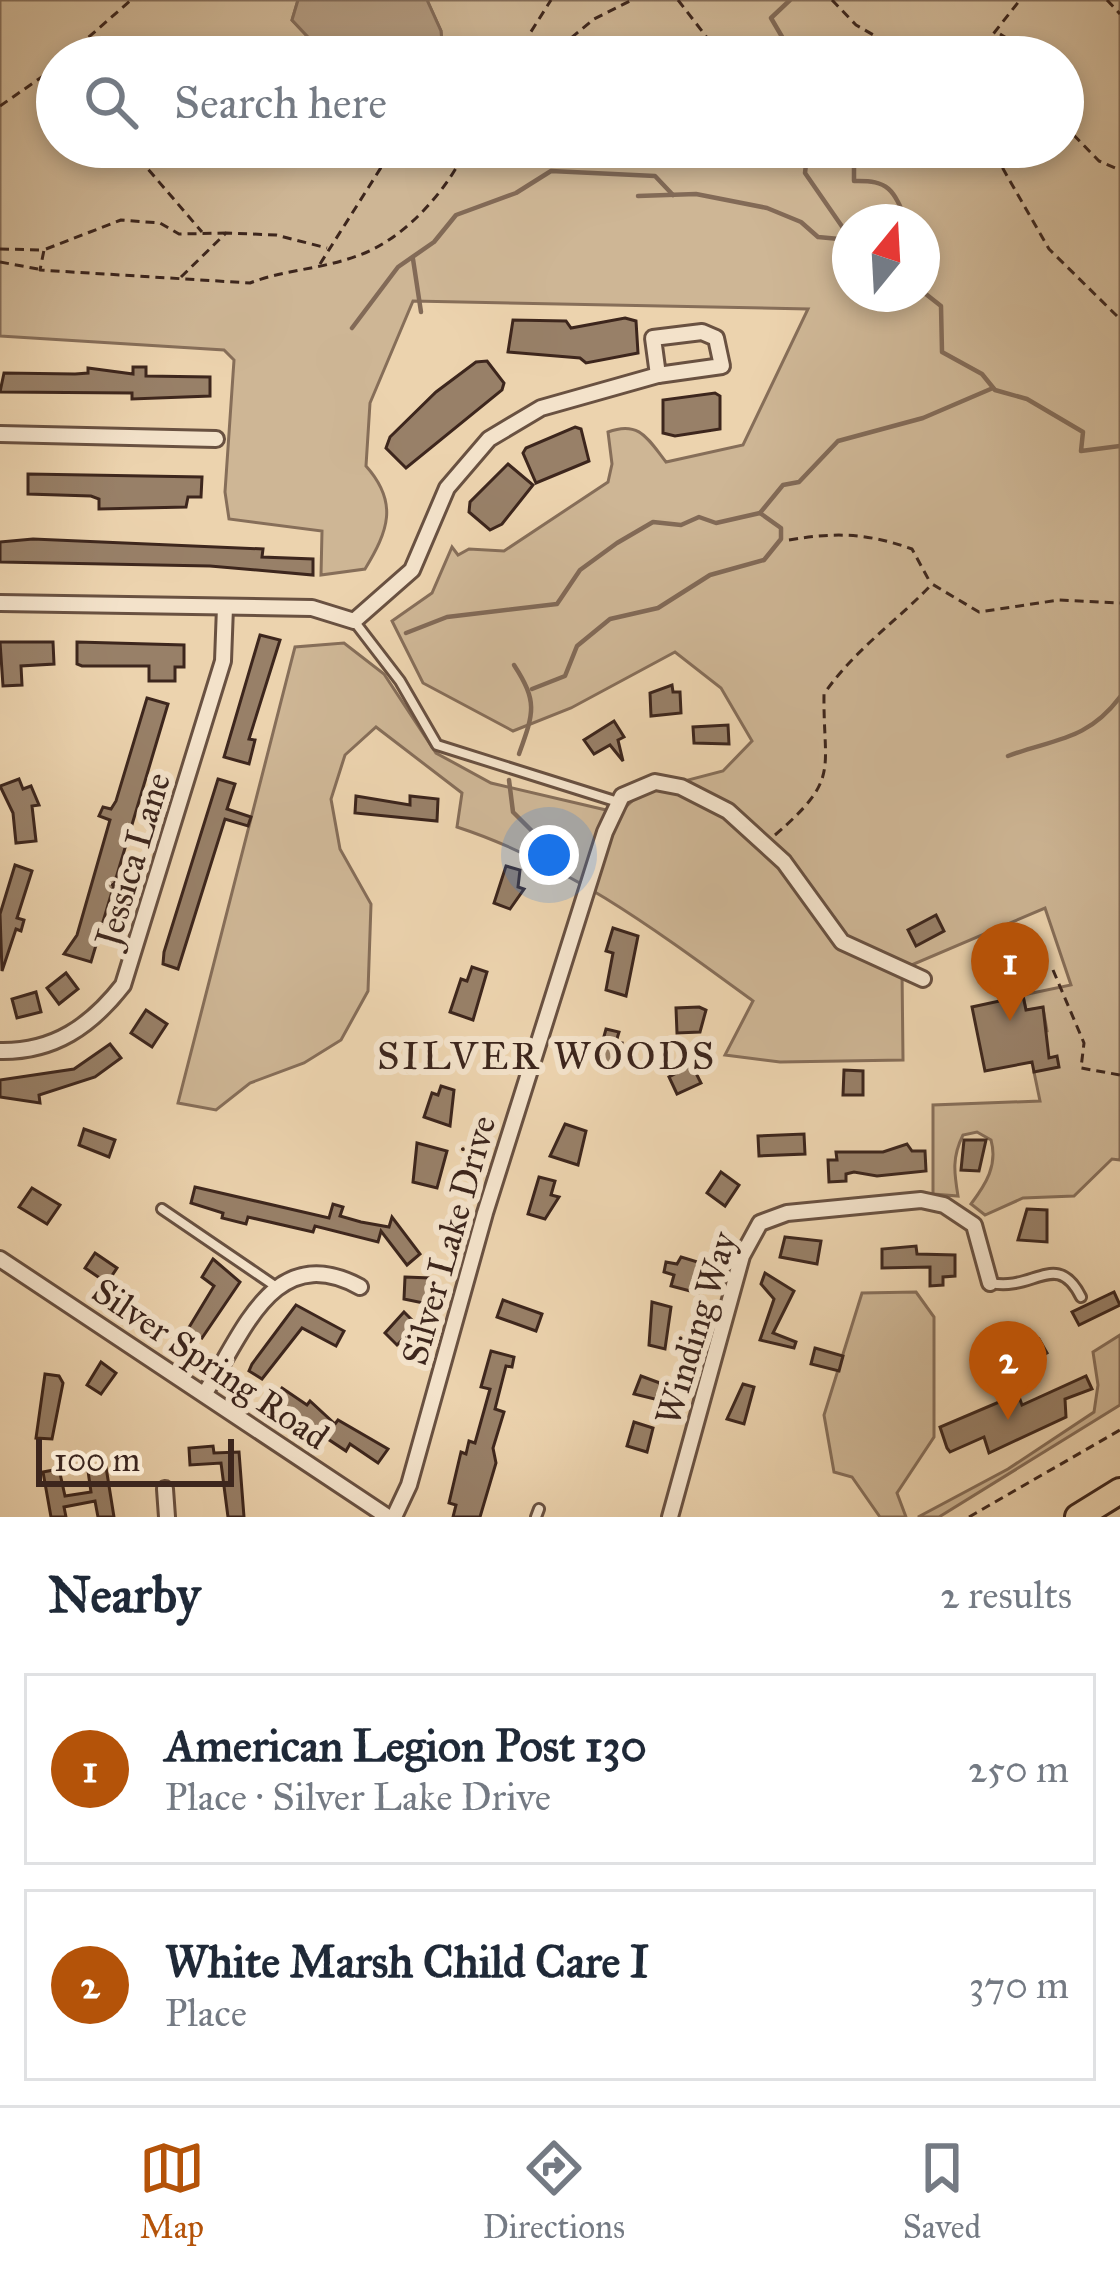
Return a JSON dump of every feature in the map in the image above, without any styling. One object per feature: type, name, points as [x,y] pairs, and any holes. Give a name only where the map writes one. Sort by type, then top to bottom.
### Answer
[{"type":"highway","points":[[1078,1517],[1120,1491]]},
{"type":"street","points":[[0,603],[324,609],[354,621],[412,570],[447,488],[489,439],[541,408],[658,374],[722,366],[719,344],[702,332],[653,338],[658,374]]},
{"type":"street","points":[[0,434],[216,439]]},
{"type":"street","name":"Jessica Lane","points":[[0,1052],[57,1042],[86,1025],[123,985],[223,661],[225,607]]},
{"type":"street","points":[[618,802],[646,782],[681,787],[728,811],[766,844],[842,942],[923,979]]},
{"type":"street","name":"Silver Lake Drive","points":[[391,1517],[409,1485],[485,1214],[618,802]]},
{"type":"street","name":"Winding Way","points":[[670,1517],[742,1256],[760,1223],[777,1214],[932,1202],[974,1225],[990,1283]]},
{"type":"street","name":"Silver Spring Road","points":[[0,1258],[391,1517]]},
{"type":"street","points":[[205,1393],[275,1286],[309,1271],[340,1276],[360,1287]]},
{"type":"street","points":[[165,1489],[167,1517]]},
{"type":"lane","points":[[354,621],[400,681],[437,745],[618,802]]},
{"type":"lane","points":[[162,1209],[275,1286]]},
{"type":"lane","points":[[990,1283],[1011,1286],[1062,1271],[1070,1275],[1081,1297]]},
{"type":"path","points":[[90,36],[131,0]]},
{"type":"path","points":[[528,36],[550,0]]},
{"type":"path","points":[[573,36],[594,19],[632,0]]},
{"type":"path","points":[[678,0],[706,36]]},
{"type":"path","points":[[832,0],[856,25],[875,36]]},
{"type":"path","points":[[1003,36],[998,34],[1019,0]]},
{"type":"path","points":[[1107,0],[1120,14]]},
{"type":"path","points":[[0,106],[36,82]]},
{"type":"path","points":[[1084,146],[1099,161],[1120,170]]},
{"type":"path","points":[[148,168],[203,233]]},
{"type":"path","points":[[319,266],[380,168]]},
{"type":"path","points":[[0,262],[40,269],[250,283],[361,256],[452,181],[458,168]]},
{"type":"path","points":[[1000,168],[1049,249],[1120,320]]},
{"type":"path","points":[[0,249],[44,250],[121,220],[160,224],[179,234],[276,235],[327,248]]},
{"type":"path","points":[[178,279],[226,233]]},
{"type":"path","points":[[40,269],[44,250]]},
{"type":"path","points":[[789,540],[840,532],[874,535],[912,549],[932,584],[979,612],[1059,600],[1120,604]]},
{"type":"path","points":[[766,844],[804,810],[823,784],[830,753],[824,694],[847,662],[932,584]]},
{"type":"path","points":[[1053,970],[1084,1043],[1081,1068],[1120,1075]]},
{"type":"path","points":[[968,1517],[1120,1430]]},
{"type":"shaded area","points":[[0,0],[298,0],[292,20],[307,36],[36,36],[36,168],[1084,168],[1084,36],[441,36],[427,0],[1120,0],[1120,1160],[1112,1159],[1074,1196],[1023,1198],[985,1215],[971,1204],[989,1174],[993,1149],[991,1140],[977,1132],[963,1135],[957,1150],[958,1196],[933,1194],[933,1105],[1040,1101],[1034,1072],[1049,1058],[1039,1033],[1047,1031],[1043,1008],[1026,1010],[1023,995],[1071,985],[1045,908],[902,969],[903,1060],[780,1062],[725,1055],[753,1001],[574,880],[457,827],[462,793],[376,727],[345,755],[331,799],[340,849],[371,904],[368,991],[341,1040],[304,1063],[250,1083],[216,1110],[178,1103],[295,647],[344,643],[384,674],[436,753],[491,783],[619,813],[642,792],[723,771],[752,741],[721,688],[675,652],[571,708],[513,731],[423,683],[392,621],[432,593],[452,547],[458,555],[469,549],[504,551],[608,482],[612,464],[608,432],[635,430],[666,462],[743,445],[808,309],[413,301],[370,403],[366,466],[386,505],[380,542],[365,569],[321,575],[322,531],[229,519],[225,492],[234,360],[224,350],[0,336]]},
{"type":"shaded area","points":[[298,0],[427,0],[441,36],[307,36],[292,20]]},
{"type":"shaded area","points":[[916,1292],[934,1317],[934,1437],[897,1493],[906,1517],[880,1517],[852,1477],[834,1472],[824,1415],[862,1293]]},
{"type":"shaded area","points":[[1120,1335],[1120,1405],[939,1517],[918,1517],[1008,1469],[1094,1412],[1098,1385],[1093,1352]]},
{"type":"building","points":[[625,318],[636,321],[638,353],[586,363],[580,358],[508,352],[513,320],[566,321],[571,328]]},
{"type":"building","points":[[487,361],[504,383],[502,390],[406,468],[386,448],[390,437],[436,392],[476,362]]},
{"type":"building","points":[[133,367],[146,367],[146,376],[210,377],[210,396],[132,399],[132,393],[0,392],[4,373],[75,374],[88,373],[88,368],[133,374]]},
{"type":"building","points":[[720,396],[720,429],[675,436],[663,433],[663,400]]},
{"type":"building","points":[[575,427],[581,429],[589,461],[536,483],[523,453],[526,448]]},
{"type":"building","points":[[508,464],[533,485],[502,524],[490,530],[469,512],[470,502]]},
{"type":"building","points":[[28,474],[202,477],[201,497],[188,497],[186,507],[99,509],[99,499],[91,496],[28,494]]},
{"type":"building","points":[[33,539],[263,549],[262,557],[313,559],[313,575],[210,566],[0,562],[0,542]]},
{"type":"building","points":[[260,635],[280,640],[249,739],[255,740],[249,764],[224,757]]},
{"type":"building","points":[[0,642],[53,642],[54,664],[21,666],[22,685],[3,686]]},
{"type":"building","points":[[77,642],[184,645],[184,667],[175,667],[175,681],[149,681],[149,666],[82,666],[77,664]]},
{"type":"building","points":[[672,685],[673,692],[680,692],[681,713],[651,716],[650,693]]},
{"type":"building","points":[[147,698],[168,704],[91,962],[64,954],[77,935],[110,820],[99,816],[103,807],[111,809],[116,801]]},
{"type":"building","points":[[614,721],[624,737],[618,740],[623,761],[610,745],[594,754],[584,740]]},
{"type":"building","points":[[728,725],[729,744],[694,743],[693,727]]},
{"type":"building","points":[[19,779],[23,789],[31,786],[39,805],[32,806],[36,841],[16,843],[13,813],[0,786]]},
{"type":"building","points":[[218,779],[235,784],[227,809],[251,817],[248,826],[225,819],[178,969],[163,964],[164,952]]},
{"type":"building","points":[[356,796],[410,805],[410,796],[438,799],[437,821],[355,813]]},
{"type":"building","points":[[15,865],[32,871],[17,918],[24,920],[21,931],[16,929],[2,971],[0,914]]},
{"type":"building","points":[[506,866],[520,870],[518,887],[524,889],[510,909],[494,903]]},
{"type":"building","points":[[936,915],[944,931],[916,946],[908,930]]},
{"type":"building","points":[[613,928],[638,936],[626,996],[606,990],[613,953],[606,951]]},
{"type":"building","points":[[472,967],[487,972],[473,1020],[450,1012],[461,979],[467,981]]},
{"type":"building","points":[[66,973],[78,989],[59,1004],[47,988]]},
{"type":"building","points":[[36,992],[41,1012],[17,1018],[12,999]]},
{"type":"building","points":[[1023,996],[1026,1010],[1043,1007],[1049,1058],[1057,1056],[1059,1067],[1034,1072],[1032,1062],[985,1071],[972,1007]]},
{"type":"building","points":[[676,1008],[706,1010],[700,1032],[677,1033]]},
{"type":"building","points":[[146,1010],[167,1024],[152,1047],[131,1033]]},
{"type":"building","points":[[606,1029],[619,1032],[616,1042],[622,1043],[616,1067],[597,1062]]},
{"type":"building","points":[[110,1044],[121,1058],[95,1077],[39,1095],[40,1103],[0,1097],[0,1080],[74,1069]]},
{"type":"building","points":[[692,1065],[701,1083],[677,1094],[669,1077]]},
{"type":"building","points":[[844,1070],[863,1071],[863,1095],[843,1095]]},
{"type":"building","points":[[441,1086],[454,1090],[450,1126],[424,1117],[432,1093],[438,1095]]},
{"type":"building","points":[[565,1124],[586,1131],[578,1165],[550,1156]]},
{"type":"building","points":[[84,1129],[115,1140],[109,1157],[79,1145]]},
{"type":"building","points":[[804,1134],[805,1154],[759,1156],[758,1136]]},
{"type":"building","points":[[964,1140],[986,1140],[979,1171],[961,1170]]},
{"type":"building","points":[[417,1143],[447,1151],[437,1188],[413,1182]]},
{"type":"building","points":[[907,1144],[912,1151],[925,1151],[926,1171],[877,1176],[854,1172],[846,1174],[846,1181],[829,1182],[828,1160],[837,1160],[836,1152],[883,1152]]},
{"type":"building","points":[[721,1172],[739,1185],[725,1206],[707,1193]]},
{"type":"building","points":[[539,1177],[555,1181],[551,1195],[559,1197],[545,1219],[528,1214]]},
{"type":"building","points":[[195,1187],[329,1218],[333,1204],[343,1207],[340,1216],[361,1222],[389,1227],[392,1217],[420,1254],[407,1265],[381,1231],[378,1242],[315,1226],[313,1232],[248,1217],[246,1224],[222,1218],[223,1213],[191,1203]]},
{"type":"building","points":[[32,1188],[60,1205],[47,1224],[19,1207]]},
{"type":"building","points":[[1027,1209],[1047,1210],[1047,1242],[1018,1240]]},
{"type":"building","points":[[785,1237],[821,1241],[817,1264],[780,1257]]},
{"type":"building","points":[[916,1246],[917,1254],[955,1255],[955,1276],[943,1277],[943,1285],[930,1286],[930,1267],[882,1268],[882,1249]]},
{"type":"building","points":[[95,1253],[117,1268],[107,1283],[85,1268]]},
{"type":"building","points":[[681,1257],[701,1263],[698,1293],[671,1286],[674,1275],[664,1272],[666,1262],[677,1264]]},
{"type":"building","points":[[213,1259],[240,1282],[202,1338],[188,1329],[214,1286],[202,1277]]},
{"type":"building","points":[[765,1273],[794,1291],[773,1333],[796,1342],[794,1348],[760,1340],[774,1299],[761,1284]]},
{"type":"building","points":[[405,1277],[430,1278],[428,1304],[404,1299]]},
{"type":"building","points":[[1114,1292],[1120,1305],[1079,1325],[1072,1312]]},
{"type":"building","points":[[503,1300],[542,1314],[536,1331],[497,1317]]},
{"type":"building","points":[[652,1302],[671,1307],[665,1349],[649,1345]]},
{"type":"building","points":[[296,1305],[344,1331],[336,1346],[302,1328],[262,1379],[249,1371],[252,1364]]},
{"type":"building","points":[[404,1312],[417,1325],[397,1345],[385,1333]]},
{"type":"building","points":[[1039,1339],[1047,1353],[1022,1367],[1014,1353]]},
{"type":"building","points":[[815,1348],[843,1356],[839,1371],[811,1364]]},
{"type":"building","points":[[491,1351],[514,1357],[512,1367],[506,1366],[495,1409],[504,1412],[493,1448],[496,1463],[480,1517],[453,1517],[456,1505],[449,1503],[461,1452],[466,1454],[469,1441],[475,1443],[490,1389],[481,1387]]},
{"type":"building","points":[[101,1362],[116,1373],[101,1394],[87,1385]]},
{"type":"building","points":[[45,1374],[59,1376],[63,1383],[52,1439],[36,1438]]},
{"type":"building","points":[[641,1376],[676,1389],[671,1403],[634,1394]]},
{"type":"building","points":[[1086,1376],[1092,1389],[1065,1399],[1066,1417],[989,1453],[984,1437],[950,1452],[947,1448],[940,1427],[1018,1394],[1022,1405]]},
{"type":"building","points":[[743,1384],[754,1387],[744,1424],[727,1419]]},
{"type":"building","points":[[282,1388],[307,1405],[310,1401],[335,1424],[338,1420],[388,1449],[378,1463],[350,1444],[346,1451],[272,1402]]},
{"type":"building","points":[[634,1422],[653,1428],[647,1452],[627,1446]]},
{"type":"building","points":[[213,1446],[214,1453],[239,1452],[244,1517],[228,1517],[221,1463],[190,1465],[189,1448]]},
{"type":"building","points":[[106,1467],[114,1517],[98,1517],[95,1501],[64,1507],[66,1517],[51,1517],[43,1472],[59,1469],[65,1496],[91,1492],[88,1471]]},
{"type":"waterway","points":[[782,36],[771,18],[790,0]]},
{"type":"waterway","points":[[806,168],[832,212]]},
{"type":"waterway","points":[[854,168],[854,181],[882,185],[899,204]]},
{"type":"waterway","points":[[352,328],[398,267],[434,242],[456,215],[516,193],[551,171],[655,176],[673,195]]},
{"type":"waterway","points":[[638,196],[696,194],[767,208],[801,222],[818,237],[832,238]]},
{"type":"waterway","points":[[413,259],[421,312]]},
{"type":"waterway","points":[[940,305],[942,352],[982,374],[995,390],[1027,399],[1083,432],[1081,451],[1120,446]]},
{"type":"waterway","points":[[760,513],[783,485],[799,482],[838,441],[923,418],[993,388]]},
{"type":"waterway","points":[[406,633],[447,617],[557,604],[580,570],[653,522],[681,525],[699,517],[716,523],[760,513],[781,528],[781,539],[764,560],[710,575],[658,608],[610,619],[577,646],[565,676],[532,689]]},
{"type":"waterway","points":[[514,665],[531,708],[519,754]]},
{"type":"waterway","points":[[1008,756],[1082,731],[1120,697]]},
{"type":"waterway","points":[[509,780],[513,812],[536,835]]},
{"type":"place","name":"American Legion Post 130","points":[[1010,1021]]},
{"type":"place","name":"White Marsh Child Care I","points":[[1008,1420]]},
{"type":"district","name":"SILVER WOODS","points":[[547,1055]]}]
